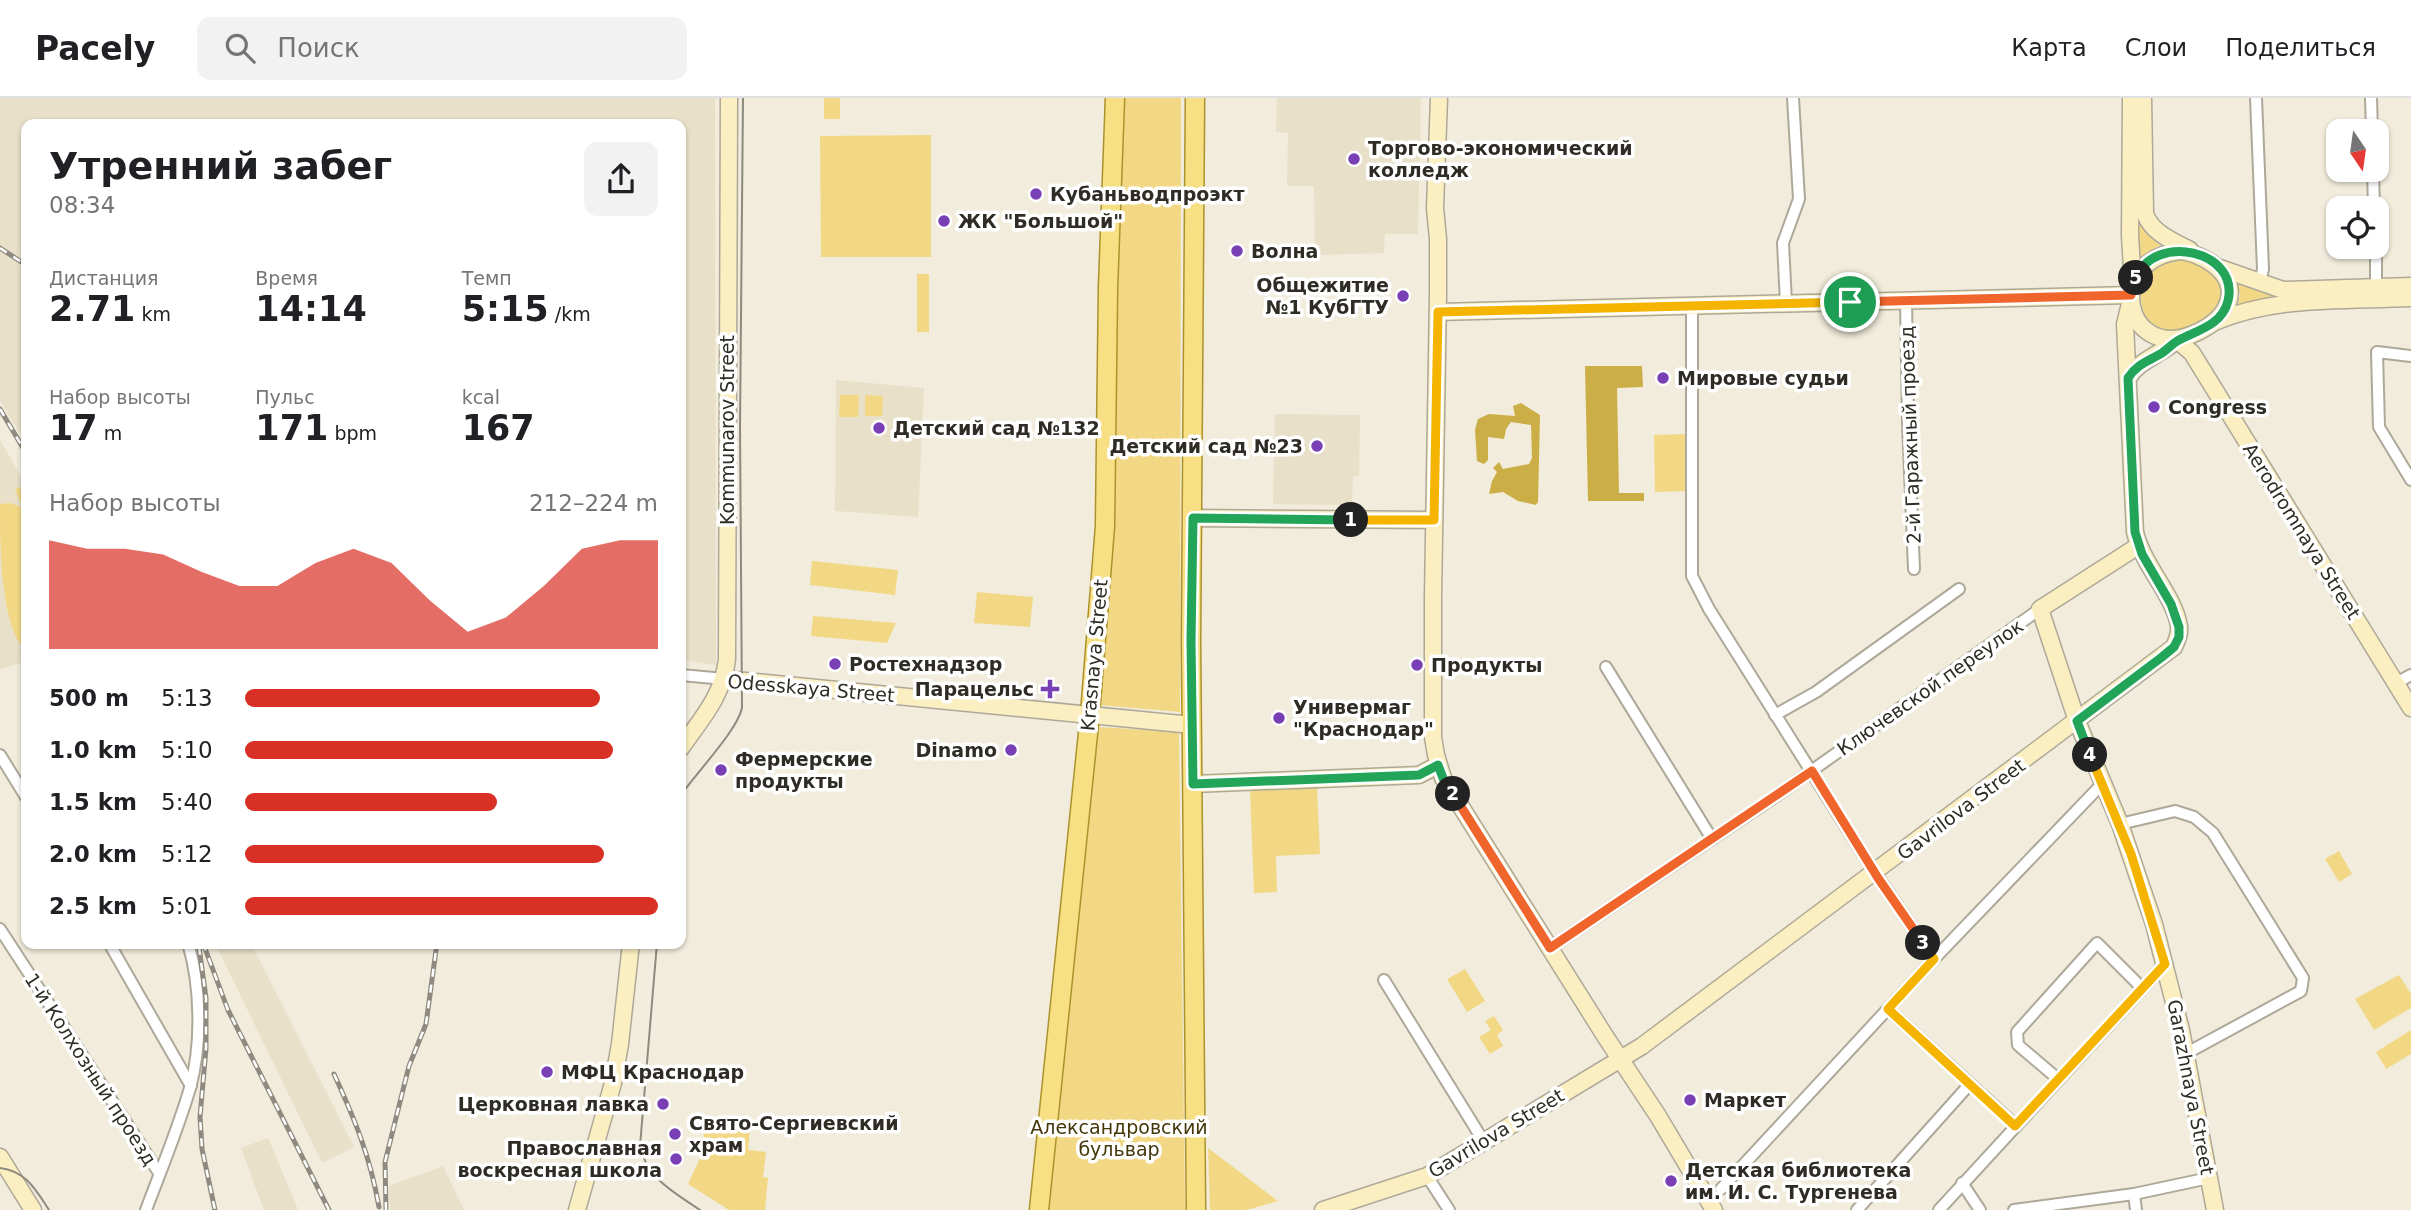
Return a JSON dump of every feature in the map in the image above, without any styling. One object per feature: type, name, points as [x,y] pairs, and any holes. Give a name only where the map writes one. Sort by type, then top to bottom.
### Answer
[{"type":"main road","name":"Krasnaya Street","points":[[1039,1210],[1090,714],[1104,526],[1115,98]]},
{"type":"main road","points":[[1195,98],[1192,725],[1196,1210]]},
{"type":"street","name":"Kommunarov Street","points":[[686,741],[714,702],[724,679],[728,641],[729,98]]},
{"type":"street","points":[[1439,98],[1435,208],[1438,239],[1438,312],[1433,737],[1438,765],[1443,778],[1714,1210]]},
{"type":"street","points":[[1786,303],[1783,243],[1799,199],[1793,98]]},
{"type":"street","points":[[2131,98],[2131,295],[2137,320],[2149,332],[2165,339],[2177,340]]},
{"type":"street","points":[[2143,98],[2145,214],[2147,221],[2159,233],[2220,268],[2283,290],[2411,286]]},
{"type":"street","points":[[2256,98],[2263,269],[2260,282]]},
{"type":"street","points":[[2371,98],[2372,119]]},
{"type":"street","points":[[2131,295],[2138,273],[2160,256],[2182,251],[2199,254]]},
{"type":"street","points":[[2376,259],[2376,287]]},
{"type":"street","points":[[2215,321],[2225,308],[2229,295],[2227,282],[2220,268]]},
{"type":"street","points":[[1438,312],[2131,295]]},
{"type":"street","name":"Gavrilova Street","points":[[1323,1210],[1427,1176],[1652,1039],[2174,647],[2179,637],[2175,615],[2138,546],[2135,532],[2125,324],[2131,295]]},
{"type":"street","points":[[2128,378],[2143,363],[2164,352],[2177,340],[2198,332],[2215,321],[2257,307],[2284,302],[2411,298]]},
{"type":"street","name":"2-й Гаражный проезд","points":[[1906,300],[1914,569]]},
{"type":"street","points":[[1692,306],[1692,576],[1775,715],[1875,873],[1934,959]]},
{"type":"street","points":[[2192,354],[2198,332]]},
{"type":"street","name":"Aerodromnaya Street","points":[[2177,340],[2192,354],[2411,708]]},
{"type":"street","points":[[2411,356],[2377,352],[2379,427],[2411,480]]},
{"type":"street","points":[[1193,518],[1434,520]]},
{"type":"street","name":"Ключевской переулок","points":[[1550,948],[1812,771],[2040,609],[2138,546]]},
{"type":"street","points":[[1775,715],[1816,692],[1959,589]]},
{"type":"street","name":"Garazhnaya Street","points":[[2040,609],[2077,721],[2120,824],[2165,964],[2215,1210]]},
{"type":"street","points":[[1606,667],[1712,839]]},
{"type":"street","points":[[2396,683],[2411,675]]},
{"type":"street","name":"Odesskaya Street","points":[[686,676],[1192,725]]},
{"type":"street","points":[[1,756],[21,789]]},
{"type":"street","points":[[1193,784],[1419,775],[1438,765]]},
{"type":"street","points":[[1721,1189],[1934,959],[2102,784]]},
{"type":"street","points":[[2120,824],[2175,811],[2194,817],[2213,833],[2303,978],[2301,991],[2185,1054]]},
{"type":"street","name":"1-й Колхозный проезд","points":[[0,929],[159,1173]]},
{"type":"street","points":[[2057,1079],[2018,1045],[2017,1032],[2097,943],[2142,988]]},
{"type":"street","points":[[112,949],[191,1086]]},
{"type":"street","points":[[146,1210],[191,1086],[198,1035],[198,988],[189,949]]},
{"type":"street","points":[[577,1210],[613,1083],[630,949]]},
{"type":"street","points":[[1939,1210],[2165,964]]},
{"type":"street","points":[[1384,980],[1484,1142]]},
{"type":"street","points":[[1888,1009],[2015,1126]]},
{"type":"street","points":[[1857,1210],[1969,1085]]},
{"type":"street","points":[[1,1159],[33,1210]]},
{"type":"street","points":[[1427,1176],[1449,1210]]},
{"type":"street","points":[[2014,1210],[2134,1194],[2209,1178]]},
{"type":"street","points":[[1962,1183],[1980,1210]]},
{"type":"street","points":[[2134,1194],[2136,1210]]},
{"type":"shaded area","points":[[0,98],[715,98],[716,665],[686,661],[686,119],[21,119],[21,435],[0,401]]},
{"type":"shaded area","name":"Торгово-экономический колледж","points":[[1277,98],[1421,98],[1418,234],[1385,234],[1384,253],[1315,255],[1314,186],[1287,186],[1288,133],[1276,132]]},
{"type":"shaded area","points":[[1585,366],[1642,366],[1643,387],[1617,388],[1619,493],[1644,493],[1644,501],[1588,501]]},
{"type":"shaded area","name":"Детский сад №132","points":[[836,380],[924,388],[918,517],[835,511]]},
{"type":"shaded area","points":[[1521,403],[1540,415],[1536,505],[1518,501],[1503,492],[1489,494],[1497,472],[1493,468],[1499,462],[1503,469],[1529,464],[1532,458],[1531,425],[1511,422],[1504,439],[1488,437],[1488,460],[1484,464],[1477,461],[1475,430],[1478,419],[1489,414],[1515,416],[1513,406]]},
{"type":"shaded area","name":"Детский сад №23","points":[[1275,414],[1360,415],[1359,476],[1353,477],[1352,505],[1273,504]]},
{"type":"shaded area","points":[[0,440],[21,476],[21,663],[0,669]]},
{"type":"shaded area","points":[[218,949],[254,949],[354,1147],[322,1163]]},
{"type":"shaded area","points":[[268,1138],[298,1210],[264,1210],[241,1148]]},
{"type":"shaded area","points":[[443,1166],[464,1210],[390,1210],[389,1186]]},
{"type":"green space","points":[[824,98],[840,98],[840,119],[824,119]]},
{"type":"green space","points":[[1120,98],[1181,98],[1180,712],[1099,705],[1115,525]]},
{"type":"green space","points":[[931,135],[931,257],[821,257],[820,136]]},
{"type":"green space","points":[[2136,223],[2162,244],[2141,257],[2139,257]]},
{"type":"green space","points":[[2186,259],[2206,268],[2219,282],[2220,297],[2213,311],[2199,323],[2182,330],[2165,331],[2151,323],[2142,306],[2142,286],[2146,278],[2159,266]]},
{"type":"green space","points":[[917,274],[929,274],[929,332],[917,332]]},
{"type":"green space","points":[[2236,279],[2278,297],[2241,305],[2238,303],[2240,295]]},
{"type":"green space","points":[[840,395],[859,395],[858,417],[839,417]]},
{"type":"green space","points":[[865,395],[883,396],[882,416],[865,416]]},
{"type":"green space","points":[[1687,434],[1689,491],[1655,492],[1654,435]]},
{"type":"green space","points":[[21,487],[21,504],[15,489]]},
{"type":"green space","points":[[10,503],[21,507],[21,644],[11,623],[3,582],[0,504]]},
{"type":"green space","points":[[812,561],[898,570],[895,595],[810,585]]},
{"type":"green space","points":[[977,592],[1033,597],[1030,627],[974,623]]},
{"type":"green space","points":[[813,616],[896,623],[887,643],[811,636]]},
{"type":"green space","name":"Александровский бульвар","points":[[1098,727],[1179,732],[1185,1210],[1046,1210]]},
{"type":"green space","points":[[1317,787],[1320,854],[1276,856],[1277,892],[1254,893],[1250,790]]},
{"type":"green space","points":[[2339,851],[2352,874],[2339,882],[2325,859]]},
{"type":"green space","points":[[1465,969],[1485,1001],[1467,1012],[1447,979]]},
{"type":"green space","points":[[2399,975],[2411,994],[2411,1008],[2374,1030],[2355,999]]},
{"type":"green space","points":[[1494,1016],[1503,1030],[1497,1035],[1503,1046],[1490,1054],[1479,1037],[1491,1030],[1485,1021]]},
{"type":"green space","points":[[2411,1030],[2411,1054],[2386,1069],[2376,1052]]},
{"type":"green space","points":[[704,1123],[750,1129],[748,1150],[766,1152],[763,1177],[768,1178],[765,1210],[729,1210],[688,1184],[703,1152]]},
{"type":"green space","points":[[1208,1148],[1278,1201],[1246,1210],[1210,1210]]},
{"type":"tram line","points":[[686,789],[724,740],[742,708],[740,426],[743,98]]},
{"type":"tram line","points":[[656,949],[640,1146],[643,1157],[655,1176],[700,1210]]},
{"type":"tram line","points":[[0,1168],[24,1177],[49,1210]]},
{"type":"railway","points":[[0,248],[21,262]]},
{"type":"railway","points":[[0,409],[21,445]]},
{"type":"railway","points":[[199,949],[206,998],[206,1048],[200,1117],[202,1149],[215,1210]]},
{"type":"railway","points":[[205,949],[228,1010],[329,1210]]},
{"type":"railway","points":[[386,1210],[385,1162],[409,1066],[426,1024],[436,949]]},
{"type":"railway","points":[[334,1074],[361,1139],[379,1207]]},
{"type":"place","name":"Торгово-экономический колледж","points":[[1354,159]]},
{"type":"place","name":"Кубаньводпроэкт","points":[[1036,194]]},
{"type":"place","name":"ЖК \"Большой\"","points":[[944,221]]},
{"type":"place","name":"Волна","points":[[1237,251]]},
{"type":"place","name":"Общежитие №1 КубГТУ","points":[[1403,296]]},
{"type":"place","name":"Мировые судьи","points":[[1663,378]]},
{"type":"place","name":"Congress","points":[[2154,407]]},
{"type":"place","name":"Детский сад №132","points":[[879,428]]},
{"type":"place","name":"Детский сад №23","points":[[1317,446]]},
{"type":"place","name":"Ростехнадзор","points":[[835,664]]},
{"type":"place","name":"Продукты","points":[[1417,665]]},
{"type":"place","name":"Парацельс","points":[[1050,689]]},
{"type":"place","name":"Универмаг \"Краснодар\"","points":[[1279,718]]},
{"type":"place","name":"Dinamo","points":[[1011,750]]},
{"type":"place","name":"Фермерские продукты","points":[[721,770]]},
{"type":"place","name":"МФЦ Краснодар","points":[[547,1072]]},
{"type":"place","name":"Маркет","points":[[1690,1100]]},
{"type":"place","name":"Церковная лавка","points":[[663,1104]]},
{"type":"place","name":"Свято-Сергиевский храм","points":[[675,1134]]},
{"type":"place","name":"Православная воскресная школа","points":[[676,1159]]},
{"type":"place","name":"Детская библиотека им. И. С. Тургенева","points":[[1671,1181]]},
{"type":"route","points":[[2182,251],[2199,254],[2220,268],[2229,288],[2228,301],[2215,321],[2198,332],[2177,340],[2164,352],[2143,363],[2128,378],[2135,532],[2142,554],[2171,604],[2179,627],[2179,637],[2174,647],[2162,657],[2077,721],[2131,854],[2165,964],[2015,1126],[1888,1009],[1934,959],[1878,878],[1812,771],[1550,948],[1443,778],[1438,765],[1419,775],[1193,784],[1193,518],[1434,520],[1438,312],[1850,302],[2131,295],[2138,273],[2149,263],[2169,252],[2182,251]]}]
